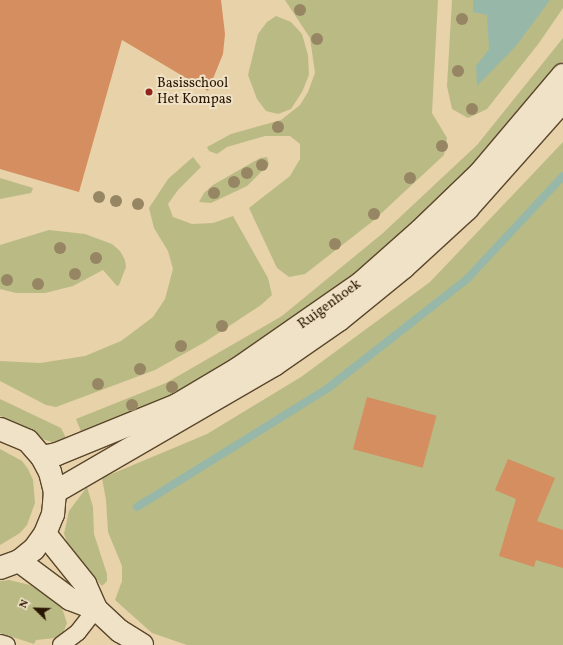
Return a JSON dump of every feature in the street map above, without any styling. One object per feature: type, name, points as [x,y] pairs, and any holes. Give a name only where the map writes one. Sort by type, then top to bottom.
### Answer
[{"type":"main road","name":"Ruigenhoek","points":[[42,456],[57,454],[177,405],[239,368],[353,288],[421,230],[481,172],[563,75]]},
{"type":"main road","name":"Ruigenhoek","points":[[55,492],[274,365],[339,320],[404,267],[467,209],[563,101]]},
{"type":"main road","points":[[0,428],[28,441],[42,456],[50,472],[55,492],[53,514],[46,534],[34,549],[10,564],[70,599],[96,609]]},
{"type":"main road","points":[[46,534],[85,584],[96,609],[120,632],[142,645]]},
{"type":"lane","points":[[60,645],[78,632],[96,609]]},
{"type":"lane","points":[[0,643],[7,645]]},
{"type":"green space","points":[[285,0],[438,0],[432,113],[447,138],[444,155],[373,221],[305,274],[289,277],[277,268],[249,208],[290,176],[300,159],[300,144],[290,136],[265,136],[227,147],[217,154],[209,151],[207,147],[231,134],[281,120],[300,105],[308,92],[315,73],[310,38]]},
{"type":"green space","points":[[452,0],[563,0],[563,8],[539,43],[487,109],[468,118],[452,109],[447,86]]},
{"type":"green space","points":[[276,16],[291,22],[302,34],[308,55],[309,75],[302,92],[291,109],[278,114],[266,111],[257,99],[248,75],[258,34],[267,22]]},
{"type":"green space","points":[[563,38],[563,61],[542,90],[468,175],[360,273],[242,357],[160,404],[82,434],[76,419],[166,383],[282,316],[383,233],[477,145]]},
{"type":"green space","points":[[563,142],[563,645],[187,645],[152,633],[115,600],[122,581],[122,566],[108,532],[106,500],[102,478],[207,434],[301,377],[430,282]]},
{"type":"green space","points":[[193,157],[201,167],[178,190],[168,204],[173,217],[192,224],[213,223],[233,216],[268,278],[272,295],[261,305],[205,342],[155,370],[56,407],[46,405],[0,381],[0,361],[40,363],[85,356],[121,341],[153,317],[165,299],[173,269],[168,251],[154,228],[149,208],[168,179]]},
{"type":"green space","points":[[267,157],[269,164],[247,186],[211,203],[199,202],[204,193],[213,185],[260,158]]},
{"type":"green space","points":[[0,178],[33,188],[31,193],[0,199]]},
{"type":"green space","points":[[49,230],[85,234],[112,244],[120,251],[125,260],[126,267],[119,285],[117,286],[103,270],[73,286],[45,293],[16,293],[0,289],[0,245]]},
{"type":"green space","points":[[0,399],[61,428],[66,438],[62,441],[52,442],[39,438],[32,430],[0,416]]},
{"type":"green space","points":[[0,449],[22,461],[28,469],[33,480],[35,503],[27,525],[20,533],[0,545]]},
{"type":"green space","points":[[87,487],[93,507],[94,534],[107,574],[107,581],[102,586],[71,551],[64,534],[69,511]]},
{"type":"green space","points":[[9,580],[30,585],[46,595],[49,592],[60,602],[67,623],[62,636],[57,641],[55,638],[36,640],[34,644],[0,633],[0,581]]},
{"type":"shaded area","points":[[473,0],[550,0],[516,46],[477,86],[476,66],[489,49],[487,15],[473,12]]},
{"type":"building","points":[[0,0],[221,0],[225,34],[223,54],[208,91],[122,40],[79,192],[0,169]]},
{"type":"building","points":[[367,397],[437,416],[423,468],[353,449]]},
{"type":"building","points":[[508,459],[555,478],[537,521],[563,530],[563,568],[536,560],[534,567],[499,556],[516,499],[495,490]]},
{"type":"waterway","points":[[137,507],[328,388],[467,279],[563,176]]},
{"type":"place","name":"Basisschool Het Kompas","points":[[149,92]]}]
